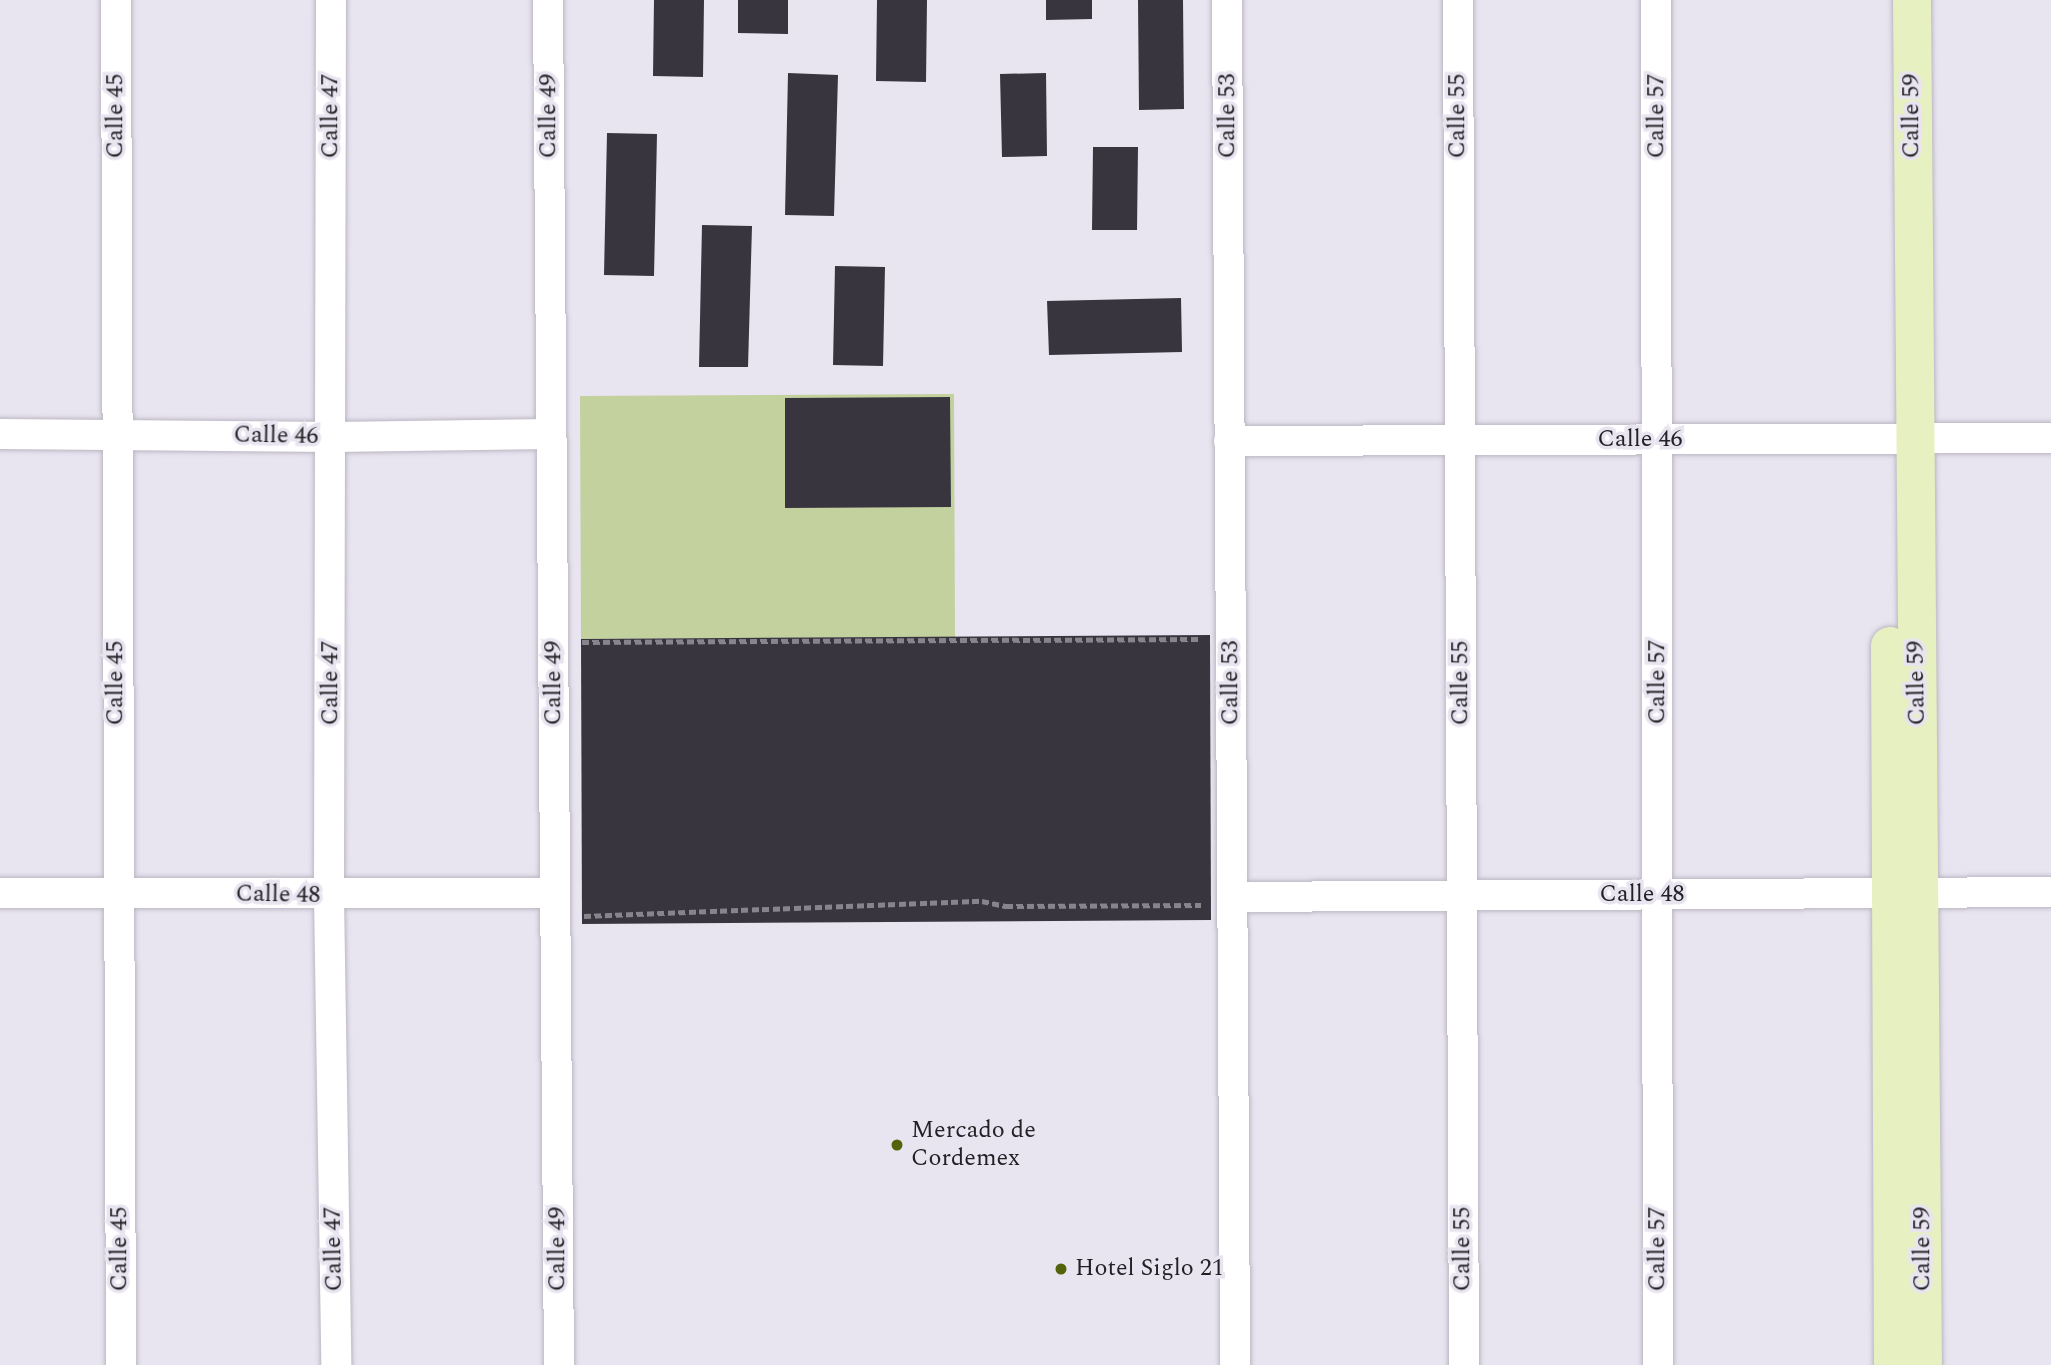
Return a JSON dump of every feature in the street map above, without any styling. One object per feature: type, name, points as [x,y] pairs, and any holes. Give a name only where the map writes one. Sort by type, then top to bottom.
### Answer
[{"type":"street","name":"Calle 45","points":[[116,0],[115,434],[121,1365]]},
{"type":"street","name":"Calle 47","points":[[331,0],[333,438],[330,896],[336,1365]]},
{"type":"street","name":"Calle 49","points":[[548,0],[559,1365]]},
{"type":"street","name":"Calle 53","points":[[1227,0],[1235,1365]]},
{"type":"street","name":"Calle 55","points":[[1458,0],[1464,1365]]},
{"type":"street","name":"Calle 57","points":[[1656,0],[1659,440],[1658,1365]]},
{"type":"street","name":"Calle 59","points":[[1888,0],[1902,440],[1906,893],[1923,1365]]},
{"type":"street","name":"Calle 59","points":[[1902,440],[1912,0]]},
{"type":"street","name":"Calle 46","points":[[0,433],[333,438],[551,434]]},
{"type":"street","name":"Calle 46","points":[[1229,441],[2051,438]]},
{"type":"street","name":"Calle 48","points":[[1231,904],[1462,896],[2051,892]]},
{"type":"street","name":"Calle 48","points":[[0,893],[330,896],[555,905]]},
{"type":"street","name":"Calle 59","points":[[1893,1365],[1906,893]]},
{"type":"path","points":[[553,643],[1231,639]]},
{"type":"path","points":[[555,905],[982,901],[1006,906],[1231,904]]},
{"type":"green space","points":[[954,394],[955,637],[581,639],[580,396]]},
{"type":"building","points":[[654,0],[704,0],[703,77],[653,76]]},
{"type":"building","points":[[738,0],[788,0],[788,34],[738,33]]},
{"type":"building","points":[[877,0],[927,0],[926,82],[876,81]]},
{"type":"building","points":[[1046,0],[1092,0],[1092,19],[1046,20]]},
{"type":"building","points":[[1138,0],[1183,0],[1184,109],[1139,110]]},
{"type":"building","points":[[788,73],[838,75],[834,216],[785,215]]},
{"type":"building","points":[[1046,73],[1047,156],[1002,157],[1000,74]]},
{"type":"building","points":[[607,133],[657,134],[654,276],[604,275]]},
{"type":"building","points":[[1093,147],[1138,147],[1137,230],[1092,230]]},
{"type":"building","points":[[702,225],[752,226],[748,367],[699,367]]},
{"type":"building","points":[[835,266],[885,267],[883,366],[833,365]]},
{"type":"building","points":[[1181,298],[1182,352],[1049,355],[1047,301]]},
{"type":"building","points":[[950,397],[951,507],[785,508],[785,398]]},
{"type":"building","points":[[1210,635],[1211,920],[582,924],[581,639]]},
{"type":"place","name":"Mercado de Cordemex","points":[[897,1145]]},
{"type":"place","name":"Hotel Siglo 21","points":[[1061,1269]]}]
